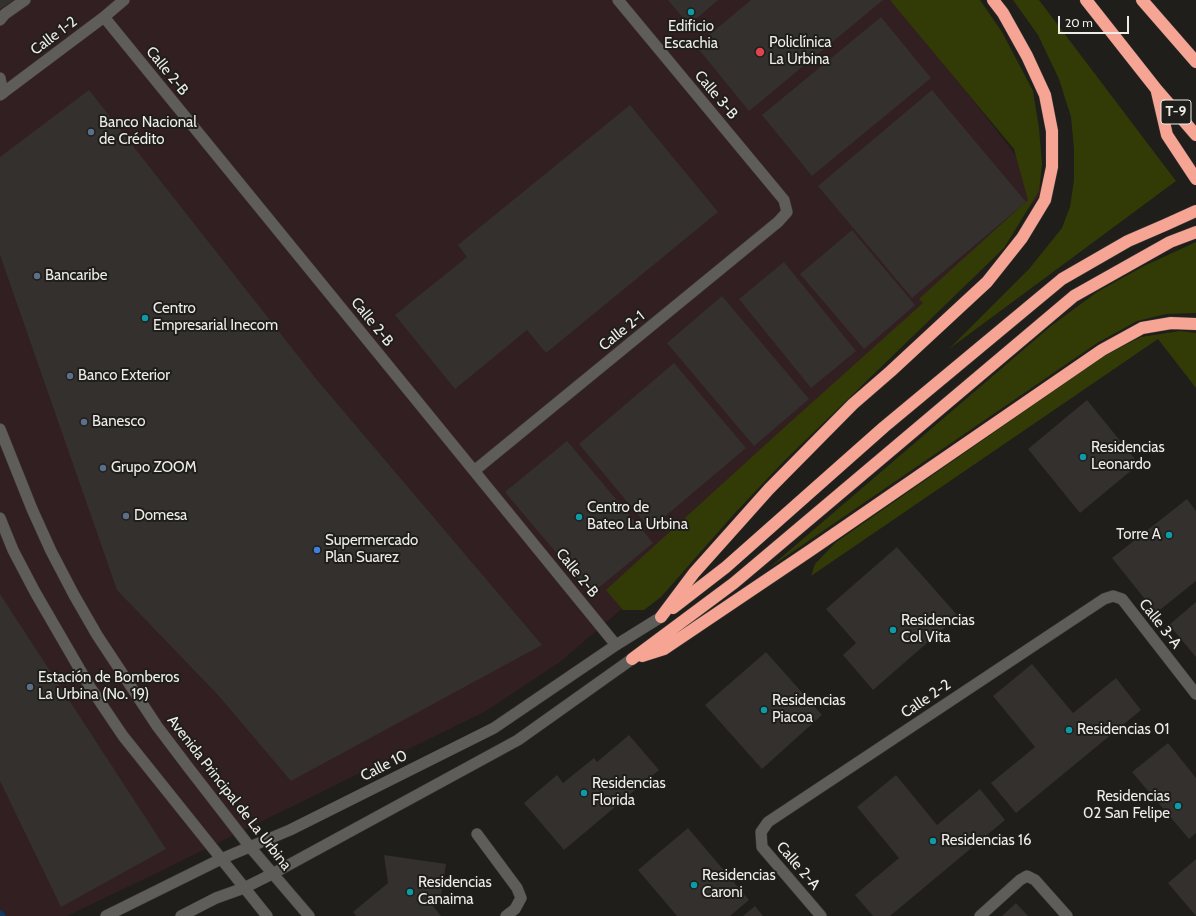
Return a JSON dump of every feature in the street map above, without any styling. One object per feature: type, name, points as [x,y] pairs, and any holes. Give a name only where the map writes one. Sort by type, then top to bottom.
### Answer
[{"type":"highway","points":[[661,617],[694,573],[769,489],[853,404],[987,282],[1022,238],[1045,200],[1052,167],[1052,131],[1045,95],[1027,56],[1003,13],[993,0]]},
{"type":"highway","name":"T-9","points":[[1086,0],[1157,90],[1196,135]]},
{"type":"highway","points":[[1142,0],[1196,62]]},
{"type":"highway","points":[[1157,90],[1167,135],[1196,179]]},
{"type":"highway","points":[[661,617],[726,567],[884,427],[1062,279],[1128,241],[1196,211]]},
{"type":"highway","points":[[632,659],[734,583],[1074,296],[1170,242],[1196,232]]},
{"type":"highway","points":[[632,659],[664,649],[1102,350],[1142,328],[1171,323],[1196,324]]},
{"type":"street","points":[[0,20],[5,14],[25,0]]},
{"type":"street","name":"Calle 1-2","points":[[1,94],[104,17],[124,0]]},
{"type":"street","name":"Calle 3-B","points":[[618,0],[784,200],[787,212]]},
{"type":"street","name":"Calle 2-B","points":[[104,17],[616,645]]},
{"type":"street","points":[[0,78],[1,94]]},
{"type":"street","name":"Calle 2-1","points":[[474,471],[778,222],[787,212]]},
{"type":"street","name":"Avenida Principal de La Urbina","points":[[0,429],[32,509],[51,551],[97,635],[157,726],[250,847],[309,916]]},
{"type":"street","points":[[0,518],[13,550],[35,592],[90,687],[123,736],[267,916]]},
{"type":"street","name":"Calle 3-A","points":[[1113,596],[1122,599],[1196,694]]},
{"type":"street","name":"Calle 2-2","points":[[761,832],[768,822],[1104,599],[1113,596]]},
{"type":"street","name":"Calle 10","points":[[106,916],[221,859],[290,830],[494,728],[616,645],[661,617]]},
{"type":"street","points":[[181,916],[216,898],[244,888],[272,874],[518,740],[632,659]]},
{"type":"street","name":"Calle 2-A","points":[[761,832],[762,847],[821,916]]},
{"type":"street","points":[[477,834],[517,888],[520,898],[515,909],[506,916]]},
{"type":"street","points":[[980,916],[1020,880],[1027,876],[1035,880],[1067,916]]},
{"type":"shaded area","points":[[0,0],[891,0],[973,100],[1044,192],[948,292],[638,595],[560,662],[486,711],[67,916],[0,916]]},
{"type":"green space","points":[[890,0],[980,0],[1002,32],[1033,91],[1039,128],[1042,164],[1039,191],[1004,248],[785,460],[734,514],[661,597],[644,610],[623,610],[606,590],[923,303],[919,299],[1028,200],[1014,149]]},
{"type":"green space","points":[[1013,0],[1039,0],[1176,181],[949,349],[1029,269],[1062,228],[1070,207],[1074,180],[1074,149],[1071,117],[1059,79],[1038,35]]},
{"type":"green space","points":[[1196,242],[1196,313],[1166,314],[1137,321],[1097,343],[769,568],[1051,326],[1097,292],[1144,266]]},
{"type":"green space","points":[[1180,331],[1196,333],[1196,388],[1158,339],[811,576],[815,564],[835,543],[1104,356],[1141,337]]},
{"type":"building","points":[[0,0],[14,0],[0,9]]},
{"type":"building","name":"Edificio Escachia","points":[[668,0],[718,0],[689,25]]},
{"type":"building","name":"Policlínica La Urbina","points":[[751,0],[883,0],[749,111],[696,46]]},
{"type":"building","points":[[881,17],[931,78],[812,176],[762,115]]},
{"type":"building","points":[[89,90],[317,380],[542,645],[291,781],[218,695],[117,590],[0,255],[0,157]]},
{"type":"building","points":[[932,90],[1026,202],[912,298],[818,186]]},
{"type":"building","points":[[630,105],[718,212],[546,353],[527,330],[455,389],[395,315],[467,257],[458,245]]},
{"type":"building","points":[[852,230],[915,305],[864,349],[800,274]]},
{"type":"building","points":[[784,262],[856,351],[811,388],[739,299]]},
{"type":"building","points":[[722,296],[809,399],[754,446],[667,343]]},
{"type":"building","points":[[674,363],[746,448],[650,529],[579,444]]},
{"type":"building","name":"Residencias Leonardo","points":[[1087,400],[1139,464],[1080,513],[1028,449]]},
{"type":"building","name":"Centro de Bateo La Urbina","points":[[567,441],[653,543],[591,594],[505,492]]},
{"type":"building","name":"Torre A","points":[[1187,499],[1196,511],[1196,581],[1156,613],[1112,558]]},
{"type":"building","name":"Residencias Col Vita","points":[[897,547],[958,616],[873,690],[843,655],[856,643],[826,609]]},
{"type":"building","name":"Estación de Bomberos La Urbina (No. 19)","points":[[0,594],[166,849],[61,907],[0,781]]},
{"type":"building","points":[[1196,602],[1196,657],[1169,625]]},
{"type":"building","name":"Residencias Piacoa","points":[[766,652],[822,715],[762,769],[705,705]]},
{"type":"building","name":"Residencias 01","points":[[1032,664],[1073,713],[1116,678],[1141,710],[1016,813],[991,783],[1035,747],[993,696]]},
{"type":"building","name":"Residencias Florida","points":[[629,735],[659,770],[564,850],[524,803],[557,775],[563,783],[594,758],[597,762]]},
{"type":"building","name":"Residencias 02 San Felipe","points":[[1168,743],[1196,778],[1196,833],[1189,839],[1132,772]]},
{"type":"building","name":"Residencias 16","points":[[896,775],[937,825],[980,789],[1005,820],[890,916],[873,916],[855,895],[899,858],[857,807]]},
{"type":"building","name":"Residencias Caroni","points":[[688,828],[749,900],[730,916],[677,916],[638,870]]},
{"type":"building","name":"Residencias Canaima","points":[[384,855],[446,864],[440,902],[429,901],[441,916],[356,916],[353,912],[388,883]]},
{"type":"building","points":[[1196,859],[1196,916],[1168,883]]},
{"type":"building","points":[[1016,903],[1028,916],[1002,916]]},
{"type":"building","points":[[755,906],[763,916],[743,916]]},
{"type":"place","name":"Edificio Escachia","points":[[691,12]]},
{"type":"place","name":"Policlínica La Urbina","points":[[760,52]]},
{"type":"place","name":"Banco Nacional de Crédito","points":[[91,132]]},
{"type":"place","name":"Bancaribe","points":[[37,276]]},
{"type":"place","name":"Centro Empresarial Inecom","points":[[145,318]]},
{"type":"place","name":"Banco Exterior","points":[[70,376]]},
{"type":"place","name":"Banesco","points":[[84,422]]},
{"type":"place","name":"Residencias Leonardo","points":[[1083,457]]},
{"type":"place","name":"Grupo ZOOM","points":[[103,468]]},
{"type":"place","name":"Domesa","points":[[126,516]]},
{"type":"place","name":"Centro de Bateo La Urbina","points":[[579,517]]},
{"type":"place","name":"Torre A","points":[[1169,535]]},
{"type":"place","name":"Supermercado Plan Suarez","points":[[317,550]]},
{"type":"place","name":"Residencias Col Vita","points":[[893,630]]},
{"type":"place","name":"Estación de Bomberos La Urbina (No. 19)","points":[[30,687]]},
{"type":"place","name":"Residencias Piacoa","points":[[764,710]]},
{"type":"place","name":"Residencias 01","points":[[1069,730]]},
{"type":"place","name":"Residencias Florida","points":[[584,793]]},
{"type":"place","name":"Residencias 02 San Felipe","points":[[1178,806]]},
{"type":"place","name":"Residencias 16","points":[[933,841]]},
{"type":"place","name":"Residencias Caroni","points":[[694,885]]},
{"type":"place","name":"Residencias Canaima","points":[[410,892]]}]
